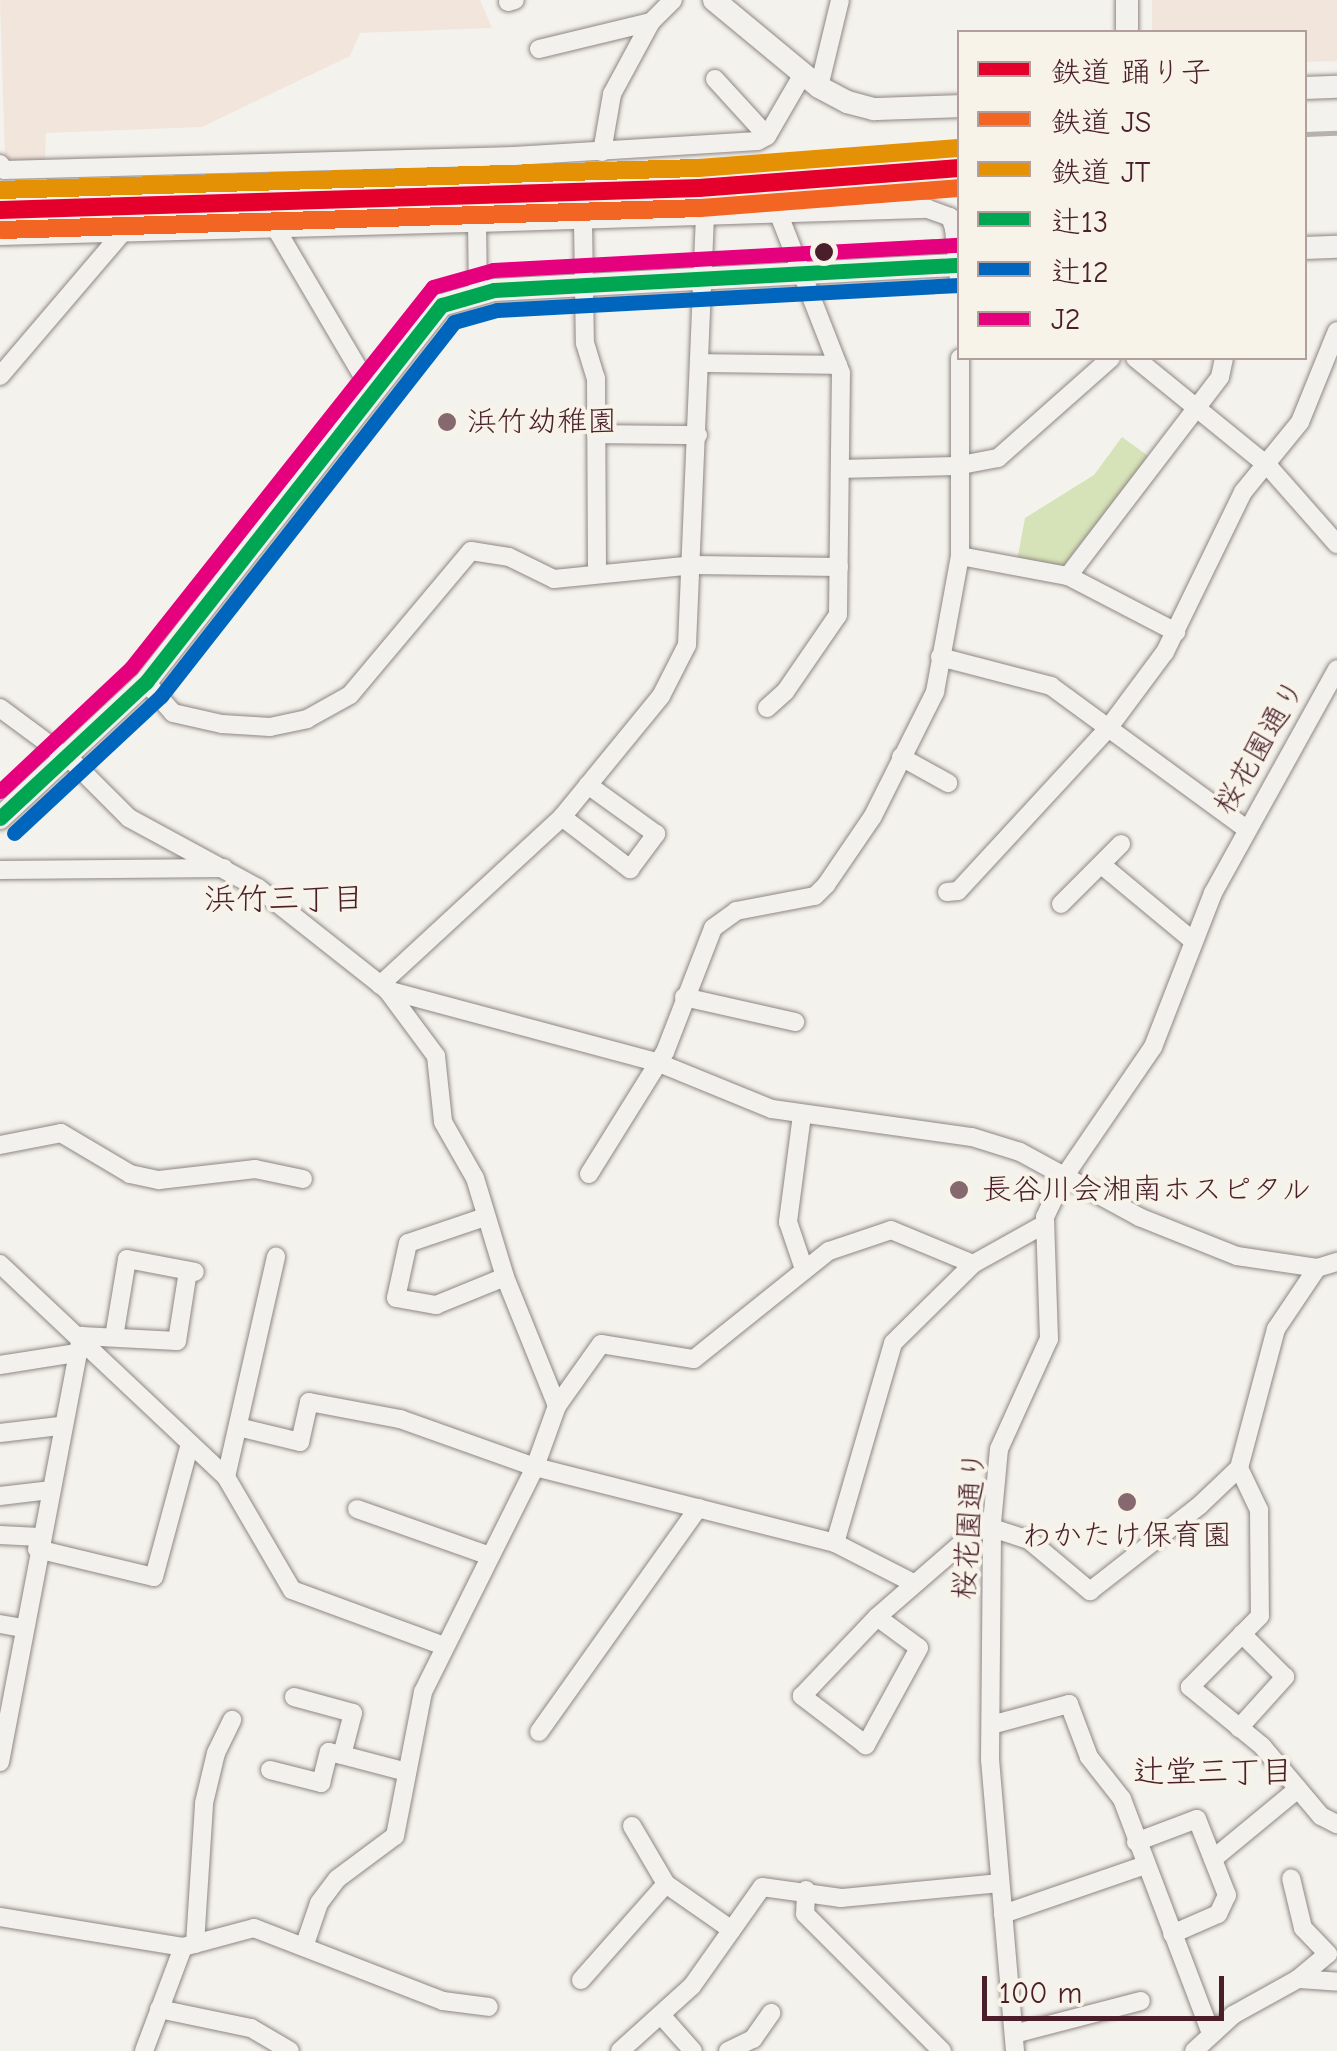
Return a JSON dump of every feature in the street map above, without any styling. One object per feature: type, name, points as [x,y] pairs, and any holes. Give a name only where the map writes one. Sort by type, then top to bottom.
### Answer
[{"type":"street","points":[[602,152],[612,94],[651,22],[673,0]]},
{"type":"street","points":[[714,0],[811,80],[874,109],[957,106]]},
{"type":"street","points":[[0,164],[4,170],[602,152],[767,136],[811,80],[840,0]]},
{"type":"street","points":[[1127,30],[1128,0]]},
{"type":"street","points":[[540,49],[651,22]]},
{"type":"street","points":[[715,78],[767,136]]},
{"type":"street","points":[[1307,88],[1337,87]]},
{"type":"street","points":[[0,236],[928,210],[950,217],[957,224]]},
{"type":"street","points":[[767,708],[786,692],[838,615],[838,365],[780,217]]},
{"type":"street","points":[[384,987],[562,818],[661,696],[688,645],[704,219]]},
{"type":"street","points":[[477,222],[478,291]]},
{"type":"street","points":[[583,222],[596,434],[597,574]]},
{"type":"street","points":[[275,227],[372,392]]},
{"type":"street","points":[[0,376],[123,232]]},
{"type":"street","points":[[1307,248],[1337,248]]},
{"type":"street","points":[[0,818],[146,682],[429,317],[478,291],[957,265]]},
{"type":"street","points":[[947,892],[958,890],[1110,726],[1176,632],[1232,510],[1300,422],[1337,331]]},
{"type":"street","points":[[588,1174],[659,1064],[713,928],[736,911],[815,896],[826,885],[873,816],[934,692],[960,556],[956,466],[960,360]]},
{"type":"street","points":[[840,469],[956,466],[998,458],[1109,360]]},
{"type":"street","points":[[1137,360],[1200,405],[1269,467],[1337,544]]},
{"type":"street","points":[[1068,576],[1200,405],[1220,377],[1224,360]]},
{"type":"street","points":[[700,364],[838,365]]},
{"type":"street","points":[[596,434],[698,434]]},
{"type":"street","points":[[146,682],[173,713],[222,724],[270,727],[307,719],[350,695],[471,551],[509,557],[554,580],[694,564],[838,567]]},
{"type":"street","points":[[960,556],[1068,576],[1176,632]]},
{"type":"street","points":[[940,657],[1037,680],[1110,726],[1246,828]]},
{"type":"street","name":"桜花園通り","points":[[1014,2042],[990,1726],[992,1523],[998,1450],[1049,1339],[1043,1224],[1064,1177],[1153,1047],[1191,939],[1246,828],[1337,668]]},
{"type":"street","points":[[3,719],[65,757],[129,818],[226,868],[384,987],[436,1056],[442,1122],[475,1178],[505,1277],[557,1406]]},
{"type":"street","points":[[901,757],[948,783]]},
{"type":"street","points":[[562,818],[630,870],[656,834],[588,785]]},
{"type":"street","points":[[1062,904],[1121,844]]},
{"type":"street","points":[[1103,866],[1191,939]]},
{"type":"street","points":[[0,870],[226,868]]},
{"type":"street","points":[[384,987],[659,1064],[740,1099],[802,1115],[972,1137],[1064,1177],[1138,1216],[1237,1256],[1317,1268],[1337,1262]]},
{"type":"street","points":[[684,998],[795,1022]]},
{"type":"street","points":[[802,1115],[788,1222],[804,1269]]},
{"type":"street","points":[[0,1146],[61,1132],[130,1174],[159,1180],[256,1169],[303,1179]]},
{"type":"street","points":[[485,1218],[408,1243],[396,1298],[436,1305],[505,1277]]},
{"type":"street","points":[[834,1543],[893,1343],[973,1264],[1043,1224]]},
{"type":"street","points":[[304,1944],[318,1903],[337,1879],[395,1836],[423,1692],[487,1555],[535,1467],[557,1406],[601,1344],[694,1359],[829,1251],[890,1230],[973,1264]]},
{"type":"street","points":[[226,1477],[276,1257]]},
{"type":"street","points":[[0,1356],[114,1337],[177,1341],[191,1272],[128,1259],[114,1337]]},
{"type":"street","points":[[0,1264],[79,1344],[226,1477],[292,1590],[444,1646]]},
{"type":"street","points":[[877,1617],[919,1648],[866,1745],[802,1696],[877,1617],[913,1583],[992,1523],[1030,1540],[1090,1591],[1238,1468],[1276,1328],[1317,1268]]},
{"type":"street","points":[[0,1762],[60,1426],[79,1344]]},
{"type":"street","points":[[238,1428],[300,1442],[309,1402],[400,1419],[535,1467],[834,1543],[913,1583]]},
{"type":"street","points":[[0,1434],[60,1426]]},
{"type":"street","points":[[0,1535],[154,1577],[190,1444]]},
{"type":"street","points":[[1238,1468],[1260,1525],[1260,1616],[1190,1686],[1337,1824]]},
{"type":"street","points":[[0,1496],[50,1490]]},
{"type":"street","points":[[540,1732],[698,1508]]},
{"type":"street","points":[[362,1516],[487,1555]]},
{"type":"street","points":[[0,1624],[22,1628]]},
{"type":"street","points":[[1239,1728],[1285,1678],[1242,1634]]},
{"type":"street","points":[[294,1697],[354,1713],[342,1755]]},
{"type":"street","points":[[990,1726],[1070,1704],[1089,1757],[1122,1799],[1210,2033]]},
{"type":"street","points":[[144,2051],[189,1946],[204,1803],[216,1752],[232,1720]]},
{"type":"street","points":[[270,1770],[321,1782],[330,1752],[407,1772]]},
{"type":"street","points":[[1213,1859],[1298,1789]]},
{"type":"street","points":[[1136,1842],[1197,1818],[1227,1895],[1218,1914],[1172,1934]]},
{"type":"street","points":[[632,1826],[666,1884],[732,1930]]},
{"type":"street","points":[[1003,1914],[1145,1865]]},
{"type":"street","points":[[1194,2051],[1210,2033],[1298,1979],[1328,1954],[1302,1928],[1291,1878]]},
{"type":"street","points":[[620,2051],[692,1986],[762,1888],[806,1890],[841,1898],[999,1883]]},
{"type":"street","points":[[581,1980],[666,1884]]},
{"type":"street","points":[[806,1890],[805,1914],[942,2051]]},
{"type":"street","points":[[0,1917],[189,1946],[254,1928],[304,1944],[443,2001],[489,2006]]},
{"type":"street","points":[[1298,1979],[1337,1982]]},
{"type":"street","points":[[1014,2042],[1141,2001]]},
{"type":"street","points":[[159,2009],[251,2028],[290,2051]]},
{"type":"street","points":[[728,2051],[753,2040],[771,2014]]},
{"type":"street","points":[[661,2015],[693,2051]]},
{"type":"shaded area","points":[[0,0],[480,0],[492,28],[360,33],[350,56],[202,127],[46,133],[45,161],[5,162]]},
{"type":"shaded area","points":[[1152,0],[1337,0],[1337,61],[1307,62],[1307,30],[1152,30]]},
{"type":"green space","points":[[1122,437],[1151,458],[1067,570],[1017,561],[1025,518],[1094,475]]},
{"type":"railway","points":[[1307,134],[1337,133]]},
{"type":"railway","points":[[0,192],[600,173],[957,149]]},
{"type":"rail line","name":"JT","points":[[0,190],[698,168],[957,148]]},
{"type":"rail line","name":"踊り子","points":[[0,210],[699,188],[957,168]]},
{"type":"rail line","name":"JS","points":[[1,230],[700,208],[957,188]]},
{"type":"transit line","name":"J2","points":[[0,791],[131,668],[433,287],[493,270],[957,245]]},
{"type":"transit line","name":"辻13","points":[[0,818],[146,682],[442,305],[494,290],[957,265]]},
{"type":"transit line","name":"辻12","points":[[14,833],[161,696],[454,322],[497,310],[957,285]]},
{"type":"place","name":"浜竹幼稚園","points":[[447,422]]},
{"type":"place","name":"長谷川会湘南ホスピタル","points":[[959,1190]]},
{"type":"place","name":"わかたけ保育園","points":[[1127,1502]]},
{"type":"district","name":"浜竹三丁目","points":[[284,899]]},
{"type":"district","name":"辻堂三丁目","points":[[1213,1772]]}]
